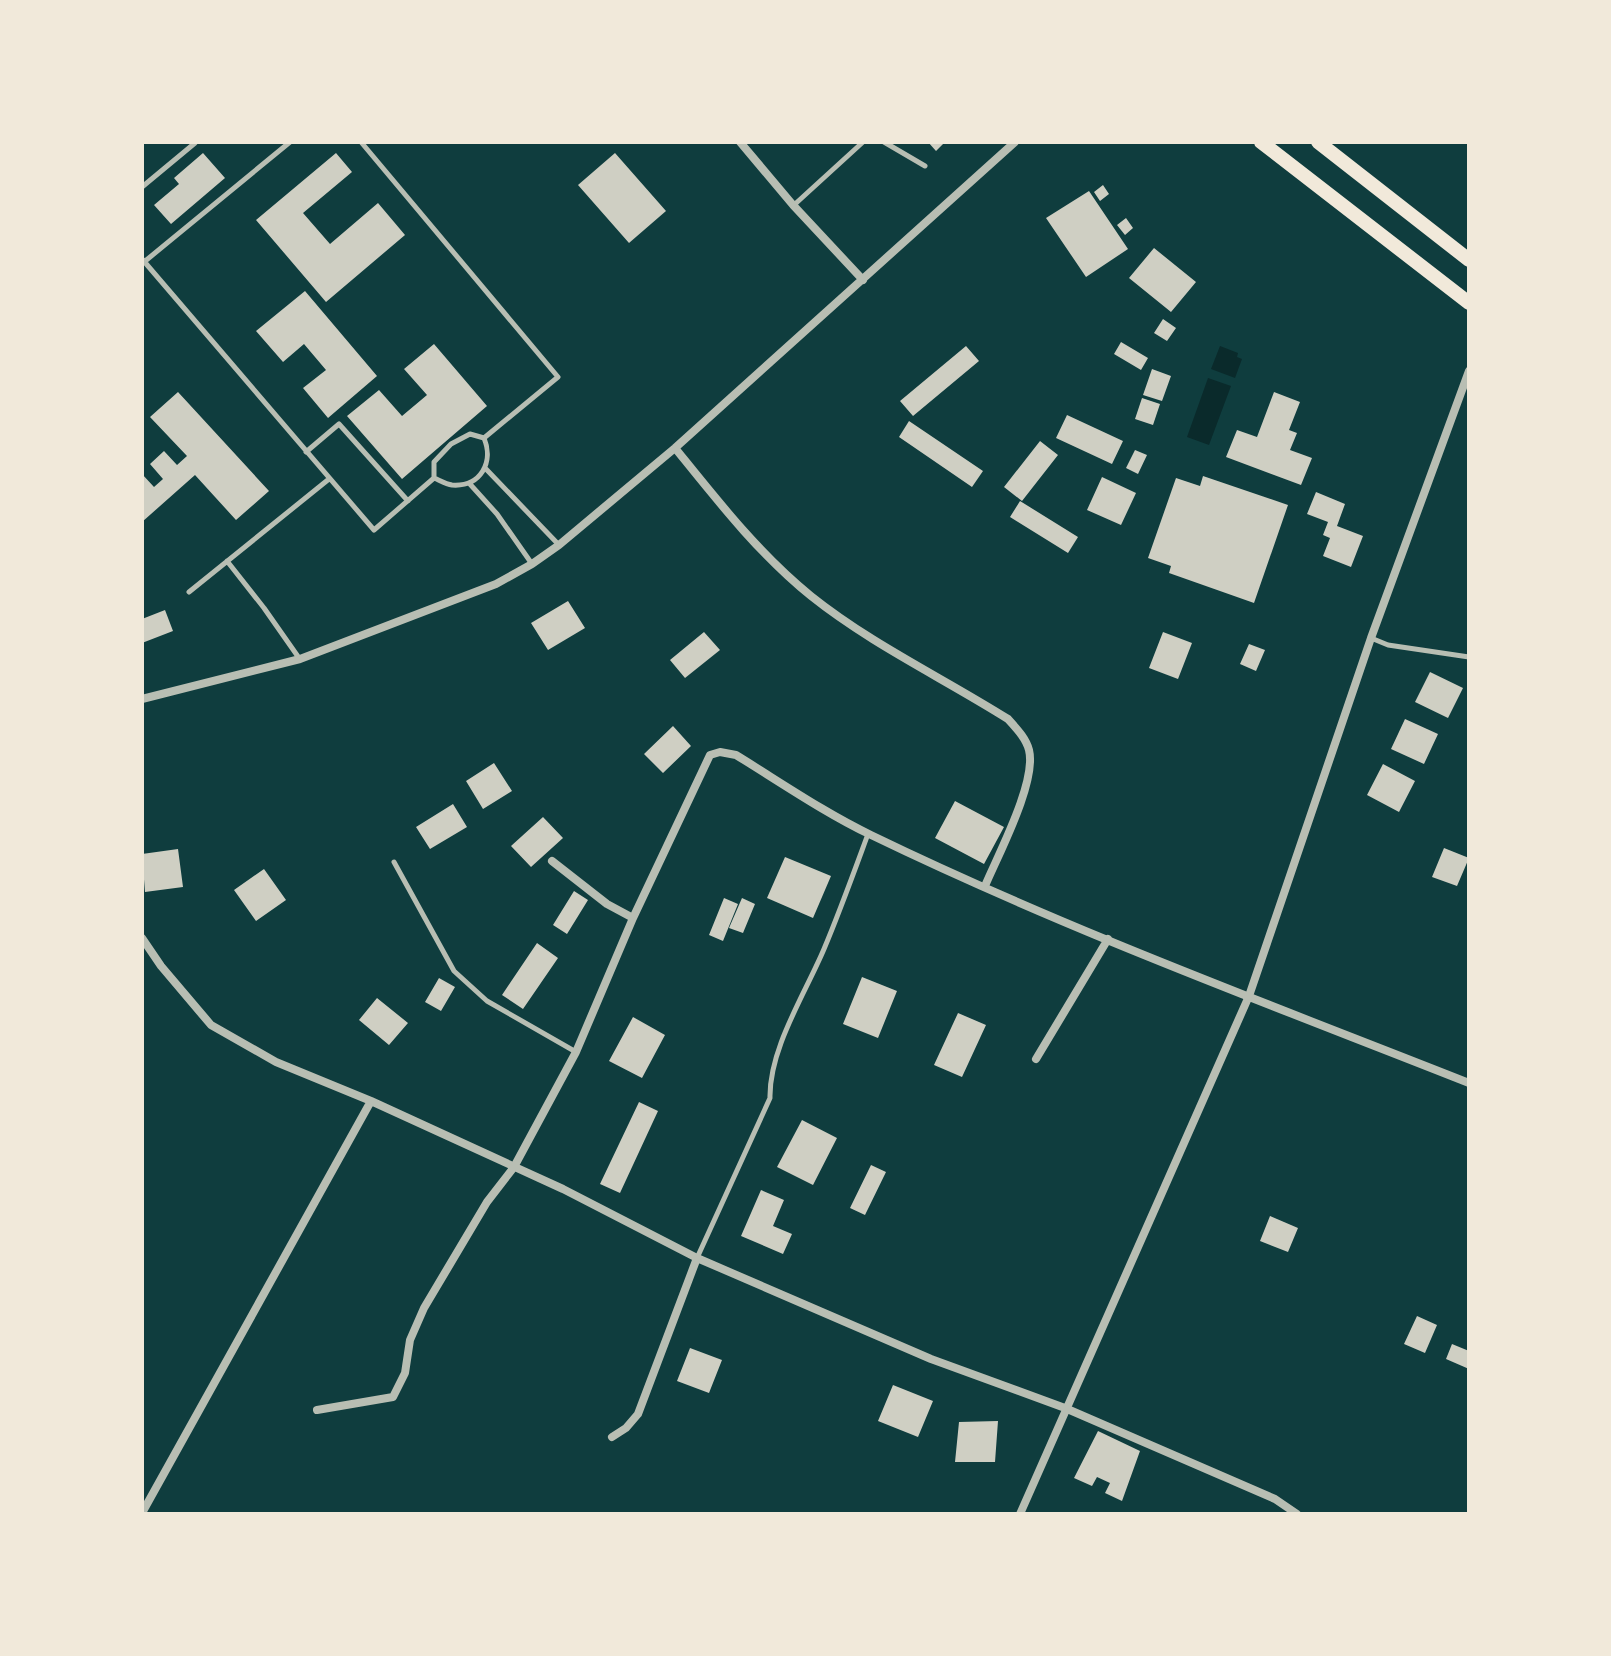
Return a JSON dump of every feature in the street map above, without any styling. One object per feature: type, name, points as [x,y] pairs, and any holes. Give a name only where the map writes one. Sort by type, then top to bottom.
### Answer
[{"type":"main road","points":[[1261,142],[1469,303]]},
{"type":"main road","points":[[1318,142],[1469,260]]},
{"type":"street","points":[[740,142],[863,280]]},
{"type":"street","points":[[142,699],[300,659],[496,584],[532,564],[675,448],[1015,142]]},
{"type":"street","points":[[1020,1514],[1249,996],[1371,638],[1469,371]]},
{"type":"street","points":[[675,448],[769,559],[812,597],[850,624],[1008,719],[1022,735],[1030,751],[1025,792],[985,886]]},
{"type":"street","points":[[317,1410],[393,1397],[405,1373],[410,1340],[424,1308],[487,1202],[514,1167],[576,1052],[633,918],[710,755],[720,752],[736,755],[868,834],[985,886],[1108,939],[1469,1083]]},
{"type":"street","points":[[552,861],[607,904],[633,918]]},
{"type":"street","points":[[142,938],[161,966],[211,1025],[276,1062],[371,1101],[563,1189],[697,1258],[931,1359],[1065,1408],[1275,1499],[1297,1514]]},
{"type":"street","points":[[1036,1059],[1108,939]]},
{"type":"street","points":[[142,1513],[371,1101]]},
{"type":"street","points":[[612,1437],[626,1428],[638,1414],[697,1258]]},
{"type":"lane","points":[[290,142],[143,260],[374,530],[434,478],[434,462],[451,444],[470,434],[484,438]]},
{"type":"lane","points":[[361,142],[558,377],[484,438]]},
{"type":"lane","points":[[793,205],[863,142]]},
{"type":"lane","points":[[884,142],[925,166]]},
{"type":"lane","points":[[142,187],[195,143]]},
{"type":"lane","points":[[306,452],[339,424],[408,501]]},
{"type":"lane","points":[[434,478],[451,485],[469,483],[486,469],[490,452],[484,438]]},
{"type":"lane","points":[[486,469],[559,545]]},
{"type":"lane","points":[[189,592],[329,479]]},
{"type":"lane","points":[[469,483],[497,514],[532,564]]},
{"type":"lane","points":[[227,561],[300,659]]},
{"type":"lane","points":[[1371,638],[1388,645],[1469,657]]},
{"type":"lane","points":[[697,1258],[770,1098],[769,1077],[776,1057],[824,949],[868,834]]},
{"type":"lane","points":[[394,862],[454,971],[487,1001],[576,1052]]},
{"type":"water","points":[[1220,346],[1238,353],[1237,357],[1242,359],[1235,378],[1211,369]]},
{"type":"water","points":[[1208,378],[1231,386],[1209,445],[1187,437]]},
{"type":"building","points":[[928,142],[945,142],[936,151]]},
{"type":"building","points":[[203,153],[225,178],[171,224],[154,205],[179,184],[174,178]]},
{"type":"building","points":[[336,153],[352,172],[303,213],[330,244],[378,203],[405,235],[326,302],[256,220]]},
{"type":"building","points":[[615,153],[666,211],[629,243],[578,185]]},
{"type":"building","points":[[1103,185],[1109,194],[1100,201],[1094,192]]},
{"type":"building","points":[[1089,191],[1128,249],[1086,277],[1046,218]]},
{"type":"building","points":[[1126,218],[1133,228],[1125,235],[1117,225]]},
{"type":"building","points":[[1154,248],[1196,282],[1171,312],[1129,278]]},
{"type":"building","points":[[305,291],[377,376],[328,418],[303,388],[326,370],[304,344],[283,362],[256,331]]},
{"type":"building","points":[[1163,319],[1176,328],[1167,341],[1154,333]]},
{"type":"building","points":[[1121,342],[1148,358],[1141,370],[1114,354]]},
{"type":"building","points":[[434,344],[487,406],[402,479],[347,416],[379,390],[402,416],[427,395],[404,369]]},
{"type":"building","points":[[966,346],[979,361],[913,416],[900,401]]},
{"type":"building","points":[[1152,369],[1171,376],[1162,401],[1143,395]]},
{"type":"building","points":[[178,392],[269,491],[236,520],[195,475],[142,522],[142,474],[154,487],[163,479],[150,464],[164,451],[177,465],[187,456],[150,417]]},
{"type":"building","points":[[1274,392],[1300,402],[1289,430],[1297,433],[1290,450],[1312,458],[1301,485],[1226,457],[1237,430],[1257,437]]},
{"type":"building","points":[[1142,398],[1160,404],[1153,425],[1135,419]]},
{"type":"building","points":[[1067,415],[1123,441],[1112,464],[1056,438]]},
{"type":"building","points":[[909,421],[983,471],[972,487],[899,437]]},
{"type":"building","points":[[1040,441],[1058,455],[1022,501],[1004,487]]},
{"type":"building","points":[[1135,450],[1147,455],[1138,474],[1126,468]]},
{"type":"building","points":[[1203,476],[1288,505],[1254,603],[1169,573],[1171,566],[1148,558],[1176,478],[1200,486]]},
{"type":"building","points":[[1102,477],[1136,493],[1121,525],[1087,510]]},
{"type":"building","points":[[1316,492],[1345,504],[1337,526],[1363,536],[1351,567],[1323,556],[1330,538],[1323,535],[1328,522],[1307,514]]},
{"type":"building","points":[[1020,501],[1078,537],[1068,553],[1010,517]]},
{"type":"building","points":[[568,601],[585,628],[548,650],[531,623]]},
{"type":"building","points":[[165,610],[173,631],[142,643],[142,619]]},
{"type":"building","points":[[704,632],[720,650],[685,678],[670,660]]},
{"type":"building","points":[[1163,632],[1192,643],[1178,679],[1149,668]]},
{"type":"building","points":[[1249,644],[1265,650],[1256,671],[1240,664]]},
{"type":"building","points":[[1430,672],[1463,688],[1448,718],[1415,702]]},
{"type":"building","points":[[1405,719],[1438,734],[1424,764],[1391,749]]},
{"type":"building","points":[[673,726],[691,746],[663,773],[644,754]]},
{"type":"building","points":[[494,763],[512,791],[483,809],[466,781]]},
{"type":"building","points":[[1383,764],[1415,781],[1399,812],[1367,795]]},
{"type":"building","points":[[955,801],[1004,827],[984,864],[935,838]]},
{"type":"building","points":[[453,804],[467,827],[430,849],[416,827]]},
{"type":"building","points":[[543,817],[563,838],[531,867],[511,846]]},
{"type":"building","points":[[1444,848],[1469,858],[1457,886],[1432,877]]},
{"type":"building","points":[[178,849],[183,887],[145,892],[142,854]]},
{"type":"building","points":[[785,857],[831,876],[813,918],[767,898]]},
{"type":"building","points":[[264,869],[286,900],[256,921],[234,890]]},
{"type":"building","points":[[574,891],[588,900],[567,934],[553,925]]},
{"type":"building","points":[[724,898],[738,904],[723,941],[709,935]]},
{"type":"building","points":[[742,898],[755,904],[743,933],[729,928]]},
{"type":"building","points":[[537,943],[558,958],[523,1009],[502,995]]},
{"type":"building","points":[[862,977],[897,991],[878,1038],[843,1024]]},
{"type":"building","points":[[439,978],[455,987],[441,1011],[425,1002]]},
{"type":"building","points":[[377,998],[408,1023],[389,1045],[359,1020]]},
{"type":"building","points":[[958,1013],[986,1025],[962,1077],[934,1065]]},
{"type":"building","points":[[633,1017],[665,1035],[642,1078],[609,1061]]},
{"type":"building","points":[[639,1102],[658,1111],[620,1193],[600,1184]]},
{"type":"building","points":[[802,1120],[837,1138],[813,1185],[777,1167]]},
{"type":"building","points":[[871,1165],[886,1172],[865,1215],[850,1208]]},
{"type":"building","points":[[761,1190],[784,1200],[773,1226],[792,1234],[783,1254],[741,1236]]},
{"type":"building","points":[[1270,1216],[1298,1228],[1288,1252],[1260,1241]]},
{"type":"building","points":[[1417,1316],[1437,1325],[1425,1353],[1404,1344]]},
{"type":"building","points":[[1452,1344],[1469,1351],[1469,1369],[1446,1359]]},
{"type":"building","points":[[690,1348],[722,1360],[709,1393],[677,1381]]},
{"type":"building","points":[[893,1385],[933,1401],[918,1437],[878,1421]]},
{"type":"building","points":[[998,1421],[995,1462],[955,1462],[959,1422]]},
{"type":"building","points":[[1098,1431],[1140,1451],[1122,1501],[1105,1493],[1110,1483],[1097,1477],[1092,1486],[1074,1478]]}]
